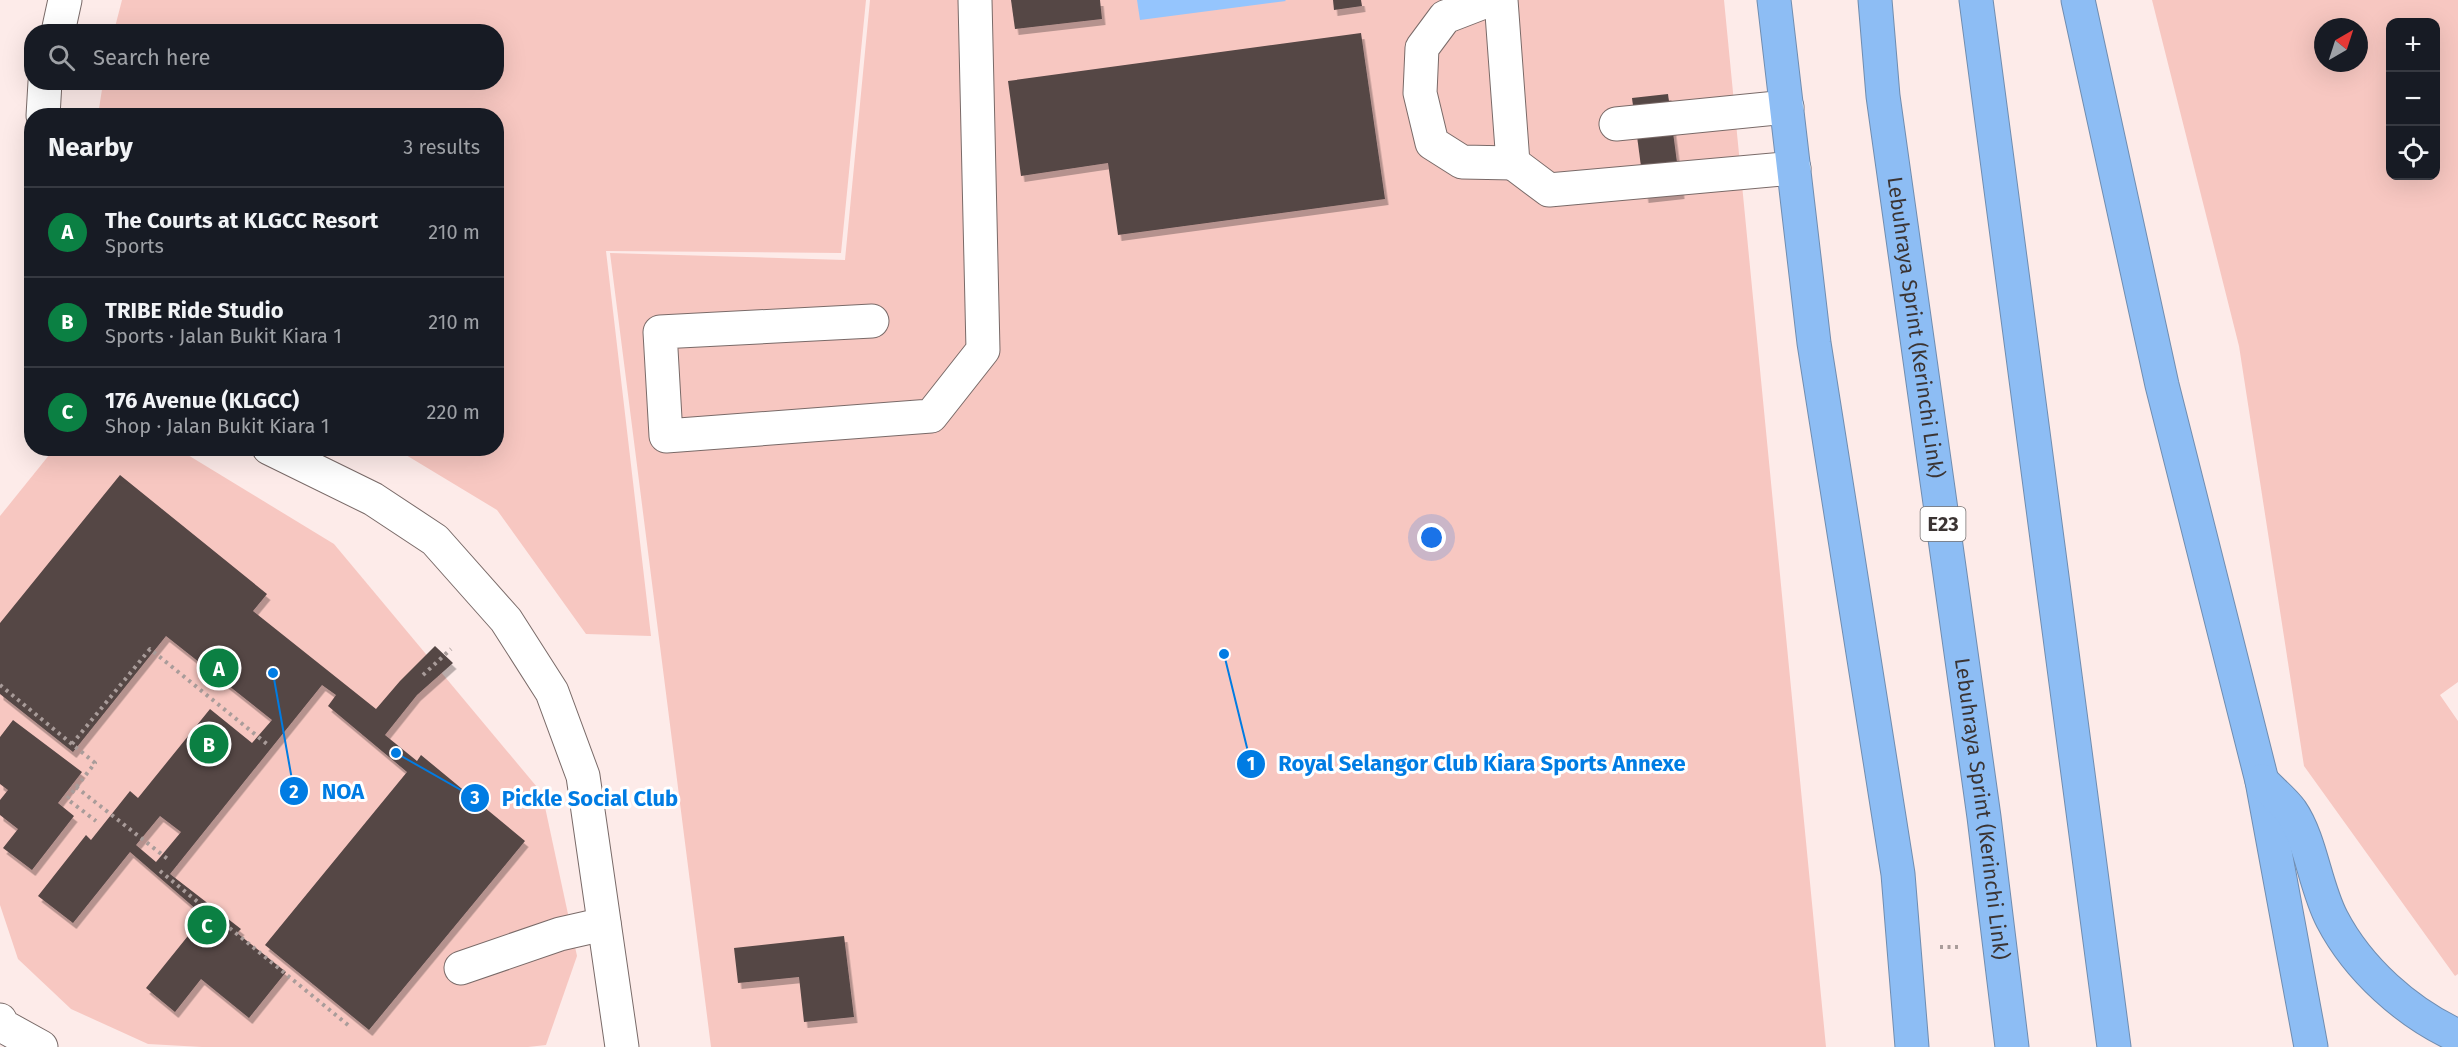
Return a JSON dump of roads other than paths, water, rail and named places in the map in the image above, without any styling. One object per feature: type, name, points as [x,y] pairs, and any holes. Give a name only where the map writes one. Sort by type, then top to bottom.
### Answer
[{"type":"highway","points":[[1774,0],[1814,343],[1898,874],[1912,1047]]},
{"type":"highway","name":"Lebuhraya Sprint (Kerinchi Link)","points":[[1875,0],[1883,96],[1984,817],[2012,1047]]},
{"type":"highway","points":[[1976,0],[2114,1047]]},
{"type":"highway","points":[[2078,0],[2162,386],[2262,781],[2311,1047]]},
{"type":"highway","points":[[2262,781],[2291,812],[2331,918],[2354,952],[2379,981],[2404,1002],[2439,1028],[2458,1036]]},
{"type":"highway","points":[[1899,1047],[1909,1010]]},
{"type":"street","points":[[60,24],[65,0]]},
{"type":"street","points":[[872,321],[660,332],[666,436],[931,416],[983,350],[975,0]]},
{"type":"street","points":[[1489,0],[1445,17],[1422,48],[1420,93],[1432,143],[1462,162],[1513,163],[1549,190],[1794,168]]},
{"type":"street","points":[[1501,0],[1513,163]]},
{"type":"street","points":[[44,108],[45,90]]},
{"type":"street","points":[[1616,124],[1787,107]]},
{"type":"street","points":[[285,456],[373,499],[435,540],[506,621],[552,692],[583,776],[622,1047]]},
{"type":"street","points":[[461,968],[560,934],[604,924]]},
{"type":"street","points":[[0,1020],[3,1026],[41,1047]]},
{"type":"water","points":[[1137,0],[1285,0],[1286,1],[1140,20]]},
{"type":"place","name":"Royal Selangor Club Kiara Sports Annexe","points":[[1224,654]]},
{"type":"place","name":"The Courts at KLGCC Resort","points":[[219,668]]},
{"type":"place","name":"NOA","points":[[273,673]]},
{"type":"place","name":"TRIBE Ride Studio","points":[[209,744]]},
{"type":"place","name":"Pickle Social Club","points":[[396,753]]},
{"type":"place","name":"176 Avenue (KLGCC)","points":[[207,925]]}]
